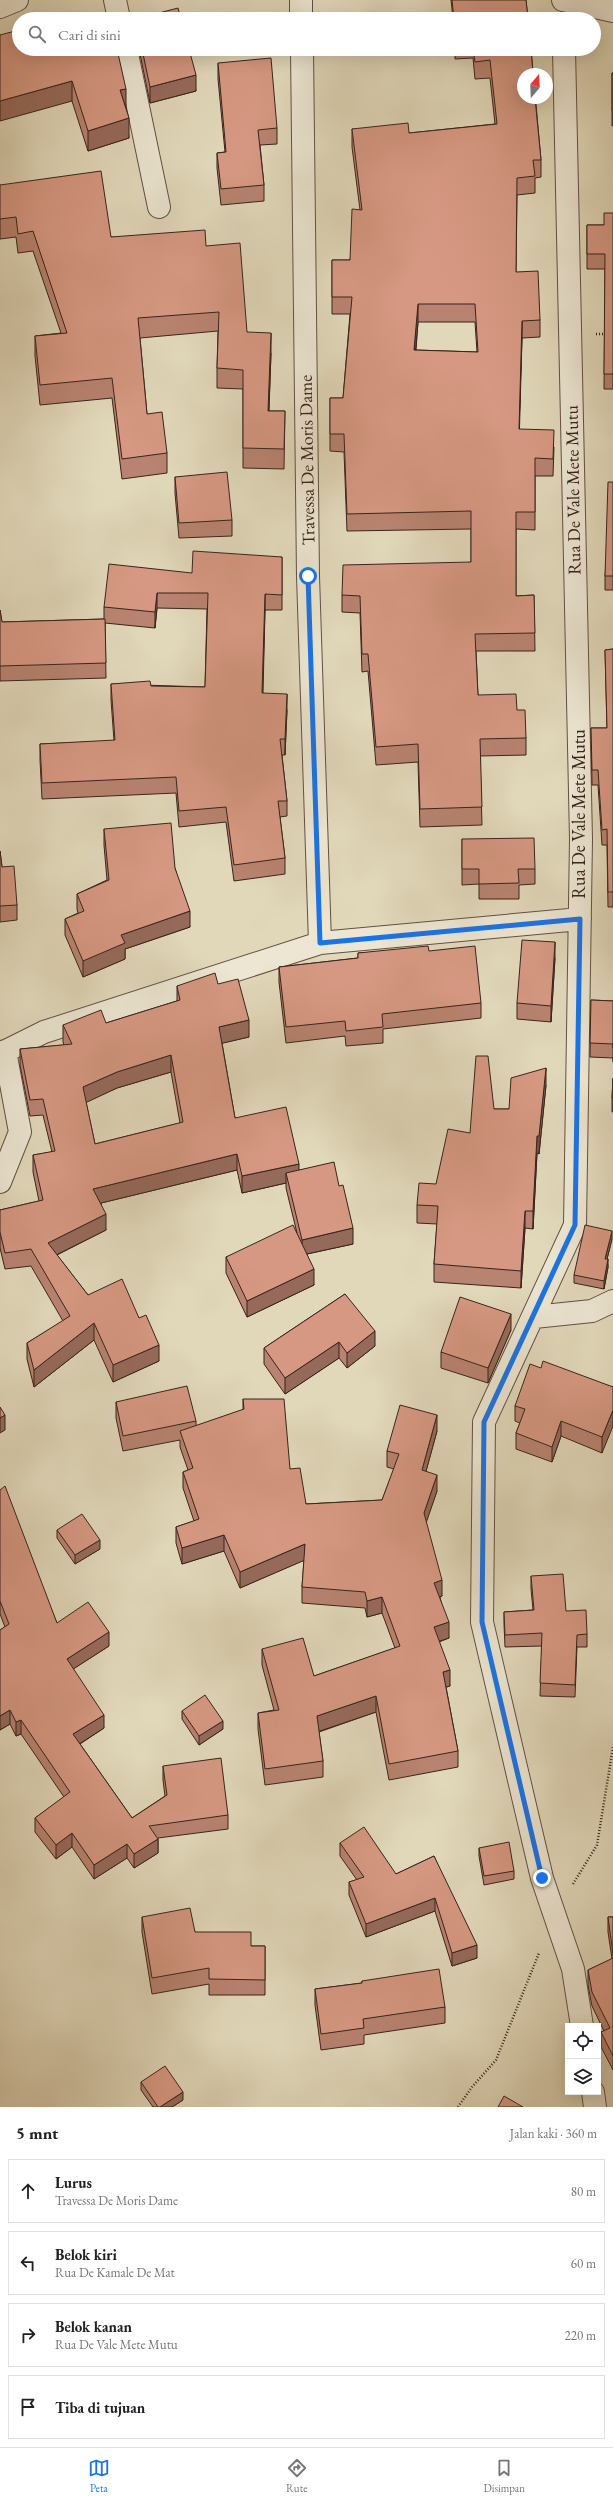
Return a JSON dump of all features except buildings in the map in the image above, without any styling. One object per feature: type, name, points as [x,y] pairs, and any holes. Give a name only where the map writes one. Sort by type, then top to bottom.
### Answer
[{"type":"street","points":[[0,8],[17,0]]},
{"type":"street","points":[[115,0],[118,12]]},
{"type":"street","points":[[301,0],[301,12]]},
{"type":"street","points":[[560,0],[561,12]]},
{"type":"street","points":[[563,0],[613,11]]},
{"type":"street","points":[[127,56],[159,206]]},
{"type":"street","name":"Travessa De Moris Dame","points":[[302,56],[308,576],[320,943]]},
{"type":"street","name":"Rua De Vale Mete Mutu","points":[[564,56],[581,838],[575,1225],[534,1317],[484,1422],[482,1622],[542,1878],[573,1969],[582,2023]]},
{"type":"street","points":[[0,1182],[20,1132],[3,1052],[44,1032],[320,943],[580,919]]},
{"type":"street","points":[[534,1317],[592,1311],[613,1301]]},
{"type":"street","points":[[593,2095],[595,2107]]},
{"type":"path","points":[[594,334],[613,334]]},
{"type":"route","points":[[308,576],[320,943],[580,919],[575,1225],[534,1317],[484,1422],[482,1622],[542,1878]]}]
